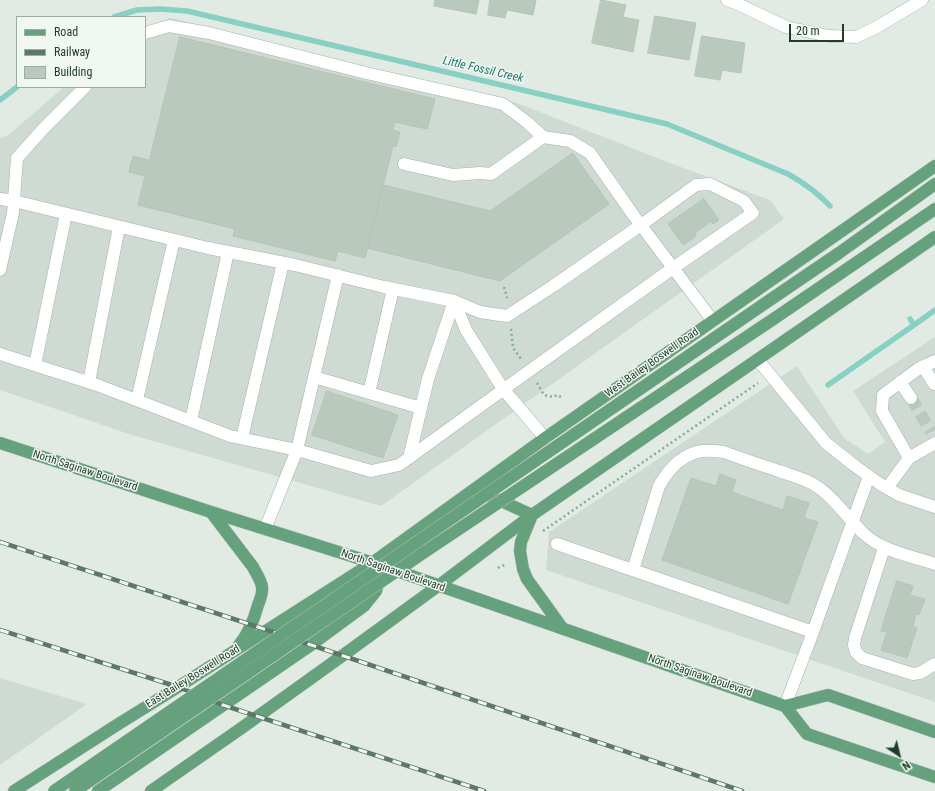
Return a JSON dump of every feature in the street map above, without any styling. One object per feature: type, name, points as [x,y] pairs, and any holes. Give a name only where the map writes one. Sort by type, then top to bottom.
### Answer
[{"type":"main road","name":"West Bailey Boswell Road","points":[[379,564],[474,489],[545,438],[935,166]]},
{"type":"main road","name":"West Bailey Boswell Road","points":[[379,564],[839,253],[935,184]]},
{"type":"main road","points":[[75,791],[401,568],[935,209]]},
{"type":"main road","points":[[151,791],[243,727],[438,586],[532,515],[935,237]]},
{"type":"main road","name":"North Saginaw Boulevard","points":[[0,443],[211,512],[379,564],[438,586],[785,706]]},
{"type":"main road","points":[[474,489],[532,515]]},
{"type":"main road","points":[[211,512],[253,566],[262,586],[261,596],[252,626],[246,637],[235,650]]},
{"type":"main road","points":[[532,515],[521,542],[520,551],[523,569],[527,579],[563,629]]},
{"type":"main road","points":[[98,791],[311,645],[364,606],[373,595],[379,582],[379,564]]},
{"type":"main road","name":"East Bailey Boswell Road","points":[[14,791],[235,650],[379,564]]},
{"type":"main road","name":"East Bailey Boswell Road","points":[[54,791],[379,564]]},
{"type":"main road","points":[[935,732],[828,695],[785,706],[807,734],[935,777]]},
{"type":"main road","points":[[97,737],[123,774]]},
{"type":"street","points":[[727,0],[786,27],[829,36],[856,37],[877,27],[922,0]]},
{"type":"street","points":[[146,33],[169,26],[209,33],[366,73],[502,104],[543,136],[570,140],[590,153],[641,226],[713,321]]},
{"type":"street","points":[[0,270],[13,213],[17,158],[44,128],[85,88]]},
{"type":"street","points":[[404,164],[453,175],[480,173],[491,174],[543,136]]},
{"type":"street","points":[[0,199],[14,201],[174,240],[338,275],[393,289],[454,301],[480,312],[506,316],[641,226],[696,185],[710,184],[744,201],[753,214],[673,268],[529,370],[399,465],[371,471],[297,450],[230,436],[89,382],[0,354]]},
{"type":"street","points":[[35,365],[66,214]]},
{"type":"street","points":[[89,382],[119,227]]},
{"type":"street","points":[[137,400],[174,240]]},
{"type":"street","points":[[191,421],[228,252]]},
{"type":"street","points":[[242,438],[282,263]]},
{"type":"street","points":[[265,529],[297,450],[338,275]]},
{"type":"street","points":[[369,393],[393,289]]},
{"type":"street","points":[[454,301],[466,330],[503,389],[545,438]]},
{"type":"street","points":[[409,458],[428,379],[454,301]]},
{"type":"street","points":[[758,360],[826,442],[855,466],[887,488],[899,495],[935,507]]},
{"type":"street","points":[[909,458],[882,411],[883,395],[918,369],[935,361]]},
{"type":"street","points":[[923,366],[934,384]]},
{"type":"street","points":[[314,377],[421,408]]},
{"type":"street","points":[[900,382],[911,398]]},
{"type":"street","points":[[887,488],[909,458],[934,438]]},
{"type":"street","points":[[634,570],[658,486],[666,473],[676,463],[688,455],[701,451],[724,452],[813,484],[853,521],[863,533],[884,548],[935,564]]},
{"type":"street","points":[[785,706],[869,476]]},
{"type":"street","points":[[557,544],[813,632]]},
{"type":"street","points":[[884,548],[855,638],[854,645],[856,652],[862,658],[913,674],[920,673],[935,664]]},
{"type":"path","points":[[504,287],[508,300],[513,348],[529,370],[544,395],[553,397],[557,395],[561,398]]},
{"type":"path","points":[[542,532],[770,375]]},
{"type":"path","points":[[494,564],[499,567],[505,565]]},
{"type":"shaded area","points":[[171,18],[353,64],[517,103],[670,163],[770,200],[784,219],[381,506],[132,435],[0,390],[0,138],[7,136],[63,88],[146,88],[146,28]]},
{"type":"shaded area","points":[[935,337],[935,702],[546,570],[549,532],[797,366],[844,438],[868,454],[885,442],[853,391]]},
{"type":"shaded area","points":[[0,678],[87,704],[0,765]]},
{"type":"building","points":[[435,0],[479,0],[476,14],[434,6]]},
{"type":"building","points":[[490,0],[536,0],[533,15],[507,10],[505,18],[488,15]]},
{"type":"building","points":[[601,0],[626,5],[623,17],[639,20],[633,52],[592,43]]},
{"type":"building","points":[[655,16],[696,23],[689,60],[648,53]]},
{"type":"building","points":[[702,36],[745,43],[741,73],[722,70],[720,80],[695,76]]},
{"type":"building","points":[[180,37],[435,99],[427,129],[395,122],[393,130],[400,132],[396,147],[393,146],[365,258],[338,251],[335,261],[233,236],[235,229],[138,205],[145,176],[129,172],[133,156],[149,160]]},
{"type":"building","points":[[573,153],[609,204],[500,281],[367,248],[383,185],[490,211]]},
{"type":"building","points":[[704,199],[719,220],[713,224],[711,221],[695,233],[696,236],[683,245],[668,224]]},
{"type":"building","points":[[327,391],[398,415],[383,458],[312,435]]},
{"type":"building","points":[[720,474],[736,480],[732,492],[783,510],[787,496],[809,503],[804,518],[818,522],[788,604],[662,560],[691,478],[716,486]]},
{"type":"building","points":[[897,581],[913,586],[910,595],[925,599],[919,615],[916,614],[913,626],[917,628],[907,658],[881,650],[887,632],[881,631]]},
{"type":"waterway","name":"Little Fossil Creek","points":[[117,16],[137,10],[160,9],[187,11],[667,124],[788,174],[810,188],[830,206]]},
{"type":"waterway","name":"Little Fossil Creek","points":[[0,100],[16,88]]},
{"type":"waterway","points":[[910,319],[914,325],[935,310]]},
{"type":"waterway","points":[[828,385],[914,325]]},
{"type":"tunnel","points":[[911,398],[931,432]]},
{"type":"railway","points":[[0,542],[267,630],[742,791]]},
{"type":"railway","points":[[0,630],[178,687],[223,705],[484,791]]}]
